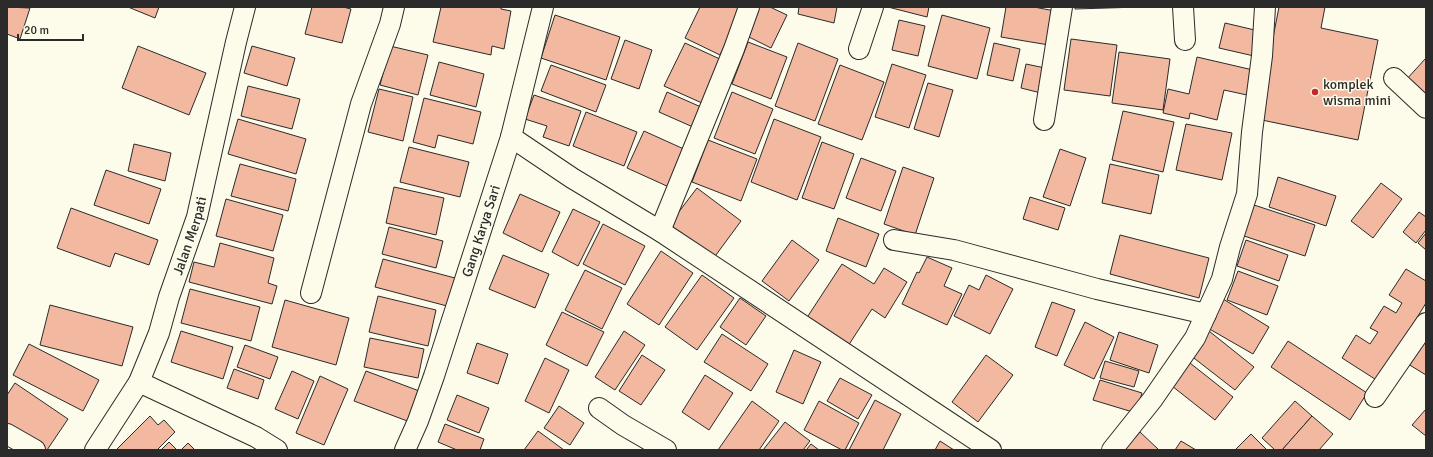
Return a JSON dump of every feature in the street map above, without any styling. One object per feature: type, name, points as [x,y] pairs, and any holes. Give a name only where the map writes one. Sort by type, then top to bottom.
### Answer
[{"type":"street","name":"Jalan Merpati","points":[[95,450],[140,382],[159,333],[169,296],[197,217],[245,7]]},
{"type":"street","points":[[311,293],[361,104],[390,24],[394,7]]},
{"type":"street","name":"Gang Karya Sari","points":[[405,450],[418,421],[434,376],[511,137],[543,7]]},
{"type":"street","points":[[660,232],[734,49],[749,7]]},
{"type":"street","points":[[860,49],[873,7]]},
{"type":"street","points":[[1044,120],[1062,7]]},
{"type":"street","points":[[1183,7],[1185,40]]},
{"type":"street","points":[[1112,450],[1152,400],[1195,338],[1222,279],[1230,247],[1247,194],[1252,132],[1262,56],[1265,7]]},
{"type":"street","points":[[1394,78],[1426,108]]},
{"type":"street","points":[[511,137],[572,178],[660,232],[991,450]]},
{"type":"street","points":[[894,240],[954,250],[1097,289],[1206,314]]},
{"type":"street","points":[[1375,397],[1426,323]]},
{"type":"street","points":[[140,382],[256,437],[277,450]]},
{"type":"street","points":[[599,408],[623,425],[666,450]]},
{"type":"street","points":[[7,434],[36,450]]},
{"type":"building","points":[[7,7],[30,8],[20,39],[7,34]]},
{"type":"building","points":[[128,7],[159,7],[155,18]]},
{"type":"building","points":[[312,7],[343,7],[351,9],[342,43],[305,34]]},
{"type":"building","points":[[441,7],[501,7],[501,9],[511,11],[504,49],[492,46],[491,55],[433,42]]},
{"type":"building","points":[[700,7],[742,7],[720,55],[685,38]]},
{"type":"building","points":[[757,7],[770,7],[787,15],[771,48],[743,34]]},
{"type":"building","points":[[799,7],[837,7],[834,23],[798,14]]},
{"type":"building","points":[[888,7],[929,7],[927,17]]},
{"type":"building","points":[[1006,7],[1034,7],[1055,11],[1049,45],[1001,37]]},
{"type":"building","points":[[1075,7],[1139,7],[1075,9]]},
{"type":"building","name":"komplek wisma mini","points":[[1279,7],[1325,7],[1321,28],[1378,40],[1358,140],[1257,119]]},
{"type":"building","points":[[555,15],[620,37],[606,80],[541,58]]},
{"type":"building","points":[[942,15],[990,28],[977,79],[928,66]]},
{"type":"building","points":[[899,20],[925,26],[918,56],[892,50]]},
{"type":"building","points":[[1225,23],[1259,31],[1254,56],[1219,48]]},
{"type":"building","points":[[1071,39],[1117,45],[1110,96],[1064,90]]},
{"type":"building","points":[[625,40],[652,50],[639,89],[611,79]]},
{"type":"building","points":[[748,42],[787,57],[771,99],[732,84]]},
{"type":"building","points":[[685,43],[722,60],[702,103],[664,86]]},
{"type":"building","points":[[798,43],[838,59],[815,121],[775,106]]},
{"type":"building","points":[[994,43],[1020,49],[1013,81],[987,75]]},
{"type":"building","points":[[138,46],[206,73],[189,115],[122,88]]},
{"type":"building","points":[[252,46],[295,58],[287,86],[244,73]]},
{"type":"building","points":[[390,46],[428,55],[418,95],[380,85]]},
{"type":"building","points":[[1119,52],[1170,59],[1163,110],[1112,103]]},
{"type":"building","points":[[1197,57],[1253,70],[1247,95],[1224,90],[1217,120],[1190,113],[1189,119],[1163,113],[1168,89],[1189,94]]},
{"type":"building","points":[[1426,58],[1426,100],[1405,81]]},
{"type":"building","points":[[439,62],[484,74],[476,107],[430,95]]},
{"type":"building","points":[[892,64],[926,75],[909,128],[875,117]]},
{"type":"building","points":[[1026,64],[1050,69],[1045,94],[1021,88]]},
{"type":"building","points":[[551,65],[606,85],[596,112],[541,91]]},
{"type":"building","points":[[840,65],[884,82],[862,140],[818,124]]},
{"type":"building","points":[[928,83],[953,90],[939,137],[914,129]]},
{"type":"building","points":[[248,86],[300,99],[292,129],[241,116]]},
{"type":"building","points":[[379,89],[413,97],[403,141],[368,132]]},
{"type":"building","points":[[667,92],[701,107],[693,127],[659,112]]},
{"type":"building","points":[[732,92],[773,109],[755,154],[714,138]]},
{"type":"building","points":[[534,95],[581,111],[569,146],[543,137],[547,126],[525,119]]},
{"type":"building","points":[[424,98],[481,112],[473,144],[438,135],[435,148],[413,142]]},
{"type":"building","points":[[1123,111],[1174,122],[1163,172],[1112,160]]},
{"type":"building","points":[[586,112],[637,132],[624,166],[573,146]]},
{"type":"building","points":[[238,119],[306,139],[296,174],[228,154]]},
{"type":"building","points":[[774,119],[821,137],[797,200],[751,182]]},
{"type":"building","points":[[1186,124],[1232,133],[1222,180],[1176,170]]},
{"type":"building","points":[[644,131],[686,150],[669,187],[627,168]]},
{"type":"building","points":[[708,140],[757,159],[741,201],[692,182]]},
{"type":"building","points":[[822,142],[854,154],[834,209],[802,198]]},
{"type":"building","points":[[134,144],[171,153],[165,181],[128,171]]},
{"type":"building","points":[[409,147],[469,162],[460,197],[400,182]]},
{"type":"building","points":[[1060,149],[1086,158],[1070,206],[1043,197]]},
{"type":"building","points":[[861,158],[896,171],[881,211],[846,198]]},
{"type":"building","points":[[240,164],[296,179],[288,211],[231,196]]},
{"type":"building","points":[[1110,164],[1159,175],[1151,214],[1102,203]]},
{"type":"building","points":[[903,167],[934,178],[915,235],[884,224]]},
{"type":"building","points":[[106,170],[161,189],[149,224],[94,205]]},
{"type":"building","points":[[1278,177],[1336,196],[1326,226],[1269,207]]},
{"type":"building","points":[[1381,183],[1402,199],[1373,238],[1351,221]]},
{"type":"building","points":[[394,187],[444,198],[436,235],[386,223]]},
{"type":"building","points":[[697,188],[741,221],[713,259],[668,226]]},
{"type":"building","points":[[520,194],[560,212],[542,252],[503,233]]},
{"type":"building","points":[[1030,197],[1065,208],[1058,230],[1023,219]]},
{"type":"building","points":[[226,199],[283,215],[273,251],[216,236]]},
{"type":"building","points":[[1251,204],[1315,225],[1305,256],[1241,235]]},
{"type":"building","points":[[71,208],[158,240],[149,265],[115,253],[110,267],[57,248]]},
{"type":"building","points":[[573,209],[600,222],[578,266],[552,252]]},
{"type":"building","points":[[1419,212],[1426,217],[1426,230],[1416,243],[1403,232]]},
{"type":"building","points":[[838,218],[879,234],[866,267],[826,251]]},
{"type":"building","points":[[603,224],[645,246],[625,285],[583,264]]},
{"type":"building","points":[[389,227],[443,241],[436,268],[382,254]]},
{"type":"building","points":[[1426,233],[1426,250],[1418,243]]},
{"type":"building","points":[[1120,235],[1209,258],[1199,298],[1110,274]]},
{"type":"building","points":[[792,240],[819,260],[789,301],[762,281]]},
{"type":"building","points":[[1246,240],[1288,255],[1279,281],[1237,266]]},
{"type":"building","points":[[220,243],[274,258],[268,283],[277,286],[272,304],[189,282],[194,262],[214,267]]},
{"type":"building","points":[[661,251],[693,273],[659,325],[627,304]]},
{"type":"building","points":[[503,255],[549,274],[535,308],[489,289]]},
{"type":"building","points":[[927,257],[952,268],[944,286],[962,294],[947,325],[902,304],[917,272],[919,273]]},
{"type":"building","points":[[383,259],[455,278],[447,306],[375,287]]},
{"type":"building","points":[[842,264],[874,284],[884,268],[907,282],[885,318],[872,309],[848,346],[806,319]]},
{"type":"building","points":[[1406,269],[1426,281],[1426,303],[1378,381],[1342,358],[1356,335],[1370,344],[1378,332],[1370,328],[1384,306],[1396,313],[1402,303],[1389,295]]},
{"type":"building","points":[[585,270],[622,288],[602,329],[565,310]]},
{"type":"building","points":[[1238,271],[1278,286],[1267,315],[1227,300]]},
{"type":"building","points":[[702,275],[734,298],[697,350],[665,327]]},
{"type":"building","points":[[986,275],[1013,289],[990,334],[954,316],[969,285],[979,290]]},
{"type":"building","points":[[190,289],[260,307],[251,341],[181,323]]},
{"type":"building","points":[[378,296],[436,310],[428,346],[369,332]]},
{"type":"building","points":[[740,298],[766,316],[746,345],[720,327]]},
{"type":"building","points":[[1223,299],[1269,327],[1253,354],[1206,327]]},
{"type":"building","points":[[285,300],[349,318],[336,365],[272,347]]},
{"type":"building","points":[[1052,302],[1075,310],[1057,356],[1035,347]]},
{"type":"building","points":[[50,305],[133,327],[122,366],[40,345]]},
{"type":"building","points":[[562,312],[604,332],[587,366],[546,345]]},
{"type":"building","points":[[1085,322],[1114,337],[1094,379],[1064,365]]},
{"type":"building","points":[[181,331],[233,347],[223,379],[171,362]]},
{"type":"building","points":[[624,331],[645,345],[615,390],[595,377]]},
{"type":"building","points":[[1209,331],[1254,367],[1235,390],[1190,355]]},
{"type":"building","points":[[1119,332],[1158,345],[1149,373],[1110,360]]},
{"type":"building","points":[[722,334],[768,364],[751,391],[704,362]]},
{"type":"building","points":[[1426,335],[1426,375],[1408,364]]},
{"type":"building","points":[[370,338],[424,349],[418,378],[364,367]]},
{"type":"building","points":[[1288,341],[1367,393],[1350,420],[1271,367]]},
{"type":"building","points":[[477,343],[508,354],[498,384],[467,373]]},
{"type":"building","points":[[29,344],[99,380],[83,411],[13,375]]},
{"type":"building","points":[[245,345],[278,357],[270,379],[237,367]]},
{"type":"building","points":[[794,350],[821,362],[803,404],[776,392]]},
{"type":"building","points":[[642,355],[665,370],[641,405],[619,391]]},
{"type":"building","points":[[986,355],[1013,375],[978,422],[952,402]]},
{"type":"building","points":[[545,358],[569,370],[549,413],[525,401]]},
{"type":"building","points":[[1105,361],[1139,371],[1134,387],[1100,378]]},
{"type":"building","points":[[1190,363],[1233,397],[1215,420],[1172,386]]},
{"type":"building","points":[[234,369],[264,380],[258,399],[227,388]]},
{"type":"building","points":[[292,371],[314,381],[298,419],[275,409]]},
{"type":"building","points":[[366,371],[422,392],[410,422],[354,401]]},
{"type":"building","points":[[705,375],[733,393],[709,430],[682,412]]},
{"type":"building","points":[[320,376],[348,389],[324,445],[296,433]]},
{"type":"building","points":[[840,378],[872,395],[858,419],[827,401]]},
{"type":"building","points":[[1100,380],[1142,393],[1136,413],[1093,400]]},
{"type":"building","points":[[15,383],[68,419],[47,450],[42,450],[7,427],[7,395]]},
{"type":"building","points":[[457,395],[489,408],[479,433],[447,420]]},
{"type":"building","points":[[875,400],[901,414],[883,450],[849,450]]},
{"type":"building","points":[[752,401],[779,421],[759,450],[718,450]]},
{"type":"building","points":[[819,401],[859,423],[845,450],[842,450],[804,430]]},
{"type":"building","points":[[1295,401],[1312,416],[1282,450],[1275,450],[1262,438]]},
{"type":"building","points":[[559,406],[584,423],[570,445],[544,428]]},
{"type":"building","points":[[1426,409],[1426,436],[1412,425]]},
{"type":"building","points":[[150,416],[158,425],[164,420],[175,432],[157,450],[116,450]]},
{"type":"building","points":[[1312,416],[1333,434],[1319,450],[1282,450]]},
{"type":"building","points":[[785,422],[810,441],[803,450],[763,450]]},
{"type":"building","points":[[445,424],[484,439],[480,450],[457,450],[438,442]]},
{"type":"building","points":[[538,431],[564,450],[524,450]]},
{"type":"building","points":[[1140,432],[1159,450],[1124,450]]},
{"type":"building","points":[[1251,434],[1267,450],[1235,450]]},
{"type":"building","points":[[940,441],[954,450],[935,450]]},
{"type":"building","points":[[1181,441],[1196,450],[1175,450]]},
{"type":"building","points":[[169,442],[177,450],[161,450]]},
{"type":"building","points":[[188,443],[195,450],[181,450]]},
{"type":"building","points":[[811,444],[819,450],[806,450]]},
{"type":"place","name":"komplek wisma mini","points":[[1315,92]]}]
